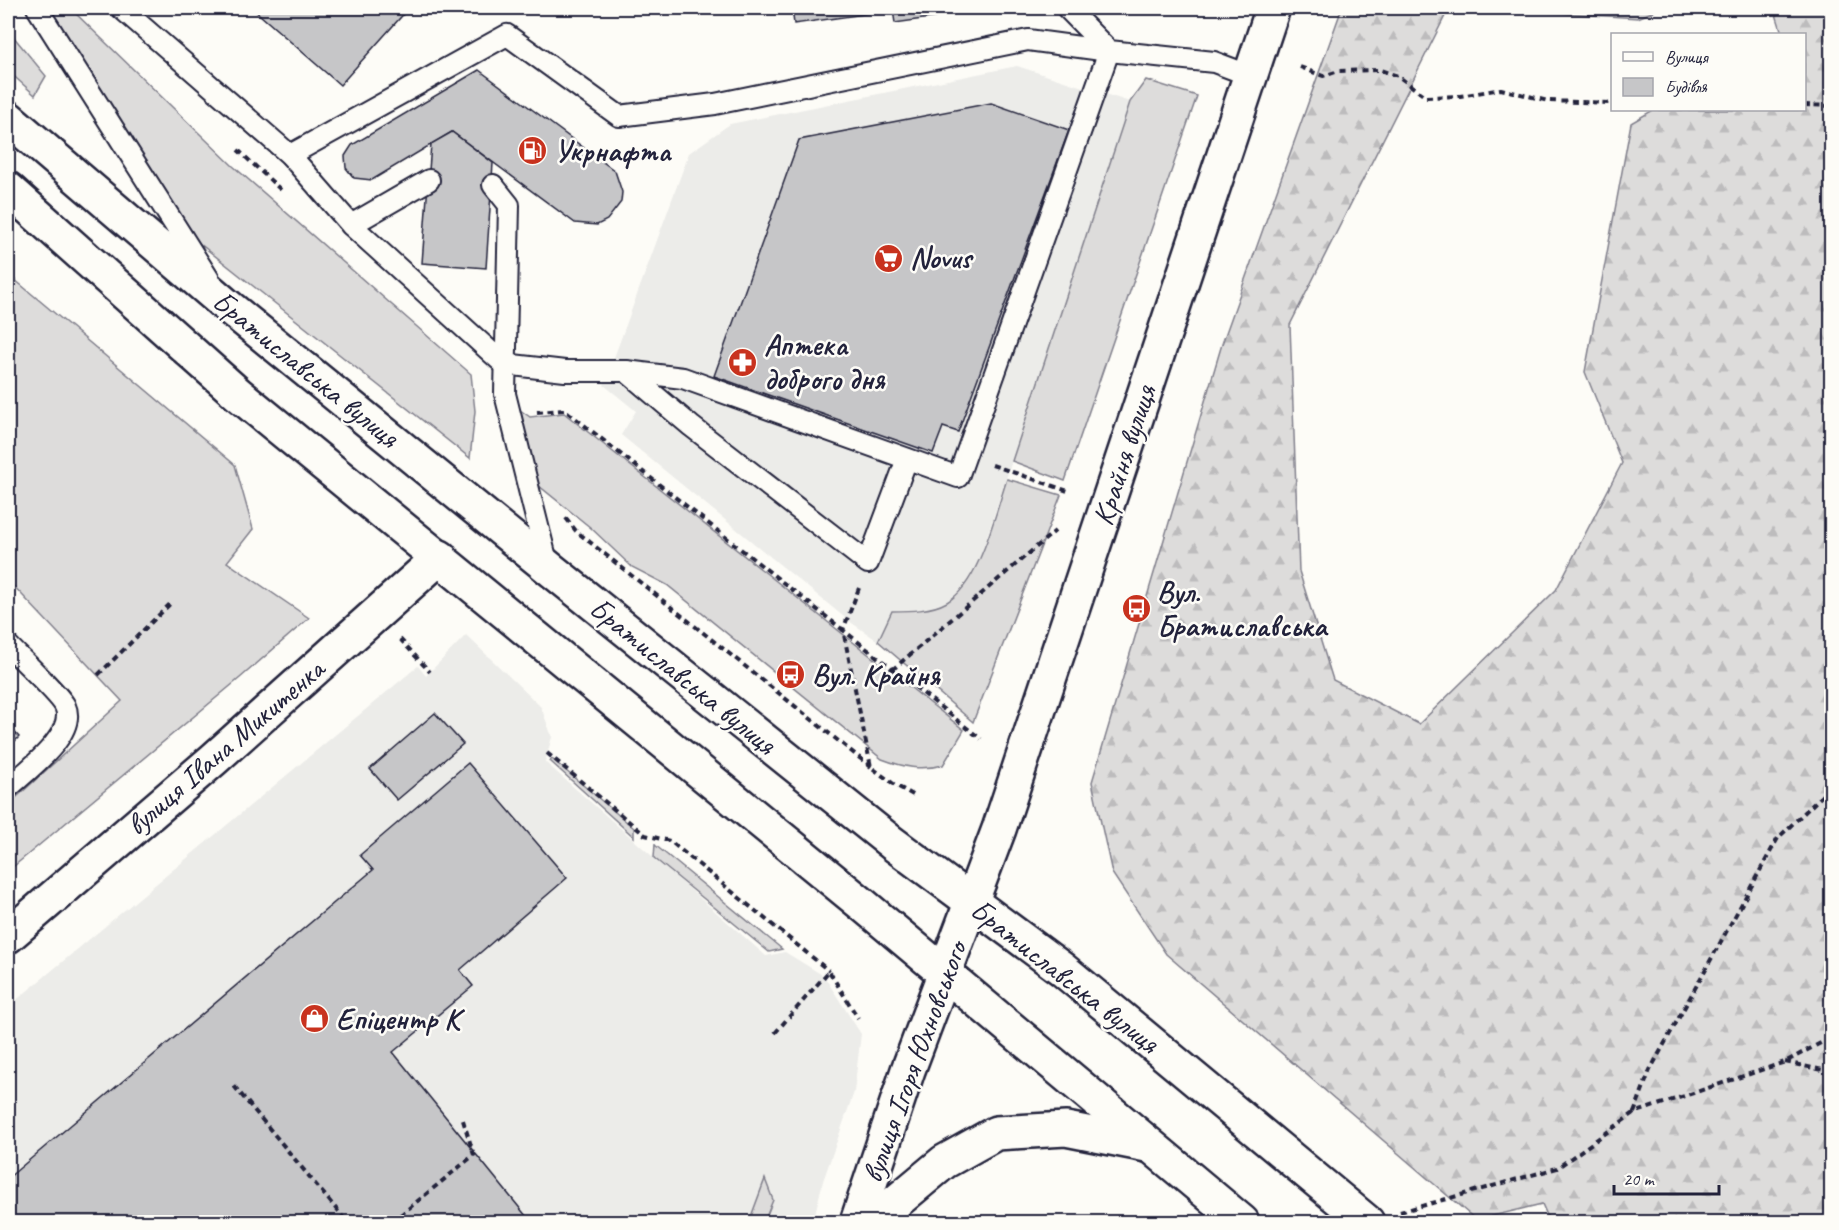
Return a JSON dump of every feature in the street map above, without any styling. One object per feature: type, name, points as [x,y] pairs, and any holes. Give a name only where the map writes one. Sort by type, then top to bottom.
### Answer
[{"type":"main road","name":"Крайня вулиця","points":[[971,901],[999,829],[1273,8]]},
{"type":"main road","name":"Братиславська вулиця","points":[[8,118],[225,304],[549,568],[892,843],[1062,969],[1365,1221]]},
{"type":"main road","name":"Братиславська вулиця","points":[[8,189],[238,394],[440,557],[1242,1222]]},
{"type":"main road","name":"вулиця Івана Микитенка","points":[[8,936],[213,760],[440,557]]},
{"type":"main road","name":"вулиця Ігоря Юхновського","points":[[857,1222],[908,1070],[971,901]]},
{"type":"main road","points":[[872,1222],[944,1162],[996,1133],[1066,1129],[1147,1145]]},
{"type":"lane","points":[[37,8],[225,304]]},
{"type":"lane","points":[[121,8],[290,155],[351,225],[504,364],[565,371],[626,371],[683,378],[958,477],[1109,51]]},
{"type":"lane","points":[[1067,8],[1109,51]]},
{"type":"lane","points":[[290,155],[507,36],[619,116],[715,104],[1028,40],[1214,62],[1251,76]]},
{"type":"lane","points":[[351,225],[429,180]]},
{"type":"lane","points":[[494,185],[509,205],[505,394],[549,568]]},
{"type":"lane","points":[[626,371],[691,426],[868,562],[907,459]]},
{"type":"lane","points":[[8,645],[65,705],[68,721],[56,743],[8,788]]},
{"type":"path","points":[[1300,67],[1323,76],[1339,71],[1380,70],[1398,75],[1426,98],[1460,96],[1501,89],[1548,101],[1611,103]]},
{"type":"path","points":[[1806,105],[1832,106]]},
{"type":"path","points":[[529,412],[565,410],[981,740]]},
{"type":"path","points":[[966,456],[1068,491]]},
{"type":"path","points":[[576,531],[895,786],[915,796]]},
{"type":"path","points":[[892,670],[1055,531]]},
{"type":"path","points":[[868,562],[843,630],[871,767]]},
{"type":"path","points":[[98,675],[171,603]]},
{"type":"path","points":[[398,638],[430,672]]},
{"type":"path","points":[[547,753],[645,835],[670,841],[829,971],[858,1018]]},
{"type":"path","points":[[1634,1113],[1650,1070],[1778,838],[1832,786]]},
{"type":"path","points":[[775,1033],[829,971]]},
{"type":"path","points":[[1365,1221],[1557,1168],[1634,1113],[1785,1062],[1832,1037]]},
{"type":"path","points":[[1785,1062],[1832,1072]]},
{"type":"path","points":[[234,1086],[347,1222]]},
{"type":"path","points":[[392,1222],[474,1155],[462,1117]]},
{"type":"shaded area","points":[[1017,66],[1130,102],[981,555],[968,582],[947,602],[918,611],[892,611],[878,641],[849,621],[621,435],[636,411],[604,385],[689,153],[730,124]]},
{"type":"shaded area","points":[[466,635],[541,707],[552,737],[545,762],[766,956],[785,952],[824,976],[861,1034],[854,1092],[823,1181],[813,1222],[8,1222],[8,1007],[418,666],[426,676]]},
{"type":"green space","points":[[43,8],[70,8],[233,166],[471,374],[475,411],[470,458],[185,232]]},
{"type":"green space","points":[[1342,8],[1449,8],[1290,325],[1299,571],[1333,680],[1419,724],[1556,590],[1622,463],[1585,372],[1631,123],[1651,111],[1806,111],[1806,33],[1782,33],[1774,8],[1831,8],[1831,1222],[1550,1222],[1542,1204],[1476,1220],[1166,954],[1112,873],[1092,782],[1222,344]]},
{"type":"green space","points":[[1484,8],[1661,8],[1638,18]]},
{"type":"green space","points":[[8,30],[46,76],[35,95],[8,71]]},
{"type":"green space","points":[[1146,80],[1197,96],[1065,481],[1012,461],[1130,102]]},
{"type":"green space","points":[[8,274],[235,465],[253,529],[227,562],[309,618],[8,871],[8,805],[122,701],[8,580]]},
{"type":"green space","points":[[513,405],[530,417],[564,413],[964,730],[943,765],[927,768],[912,767],[882,759],[667,585],[632,567],[591,528],[533,481]]},
{"type":"green space","points":[[1007,479],[1061,495],[973,722],[878,641],[892,611],[927,609],[947,602],[959,593],[969,580],[985,546]]},
{"type":"green space","points":[[552,759],[634,828],[634,837],[550,761]]},
{"type":"green space","points":[[655,844],[782,949],[769,952],[654,858]]},
{"type":"green space","points":[[765,1179],[773,1200],[764,1222],[749,1222]]},
{"type":"building","points":[[252,8],[405,8],[408,9],[340,85]]},
{"type":"building","points":[[792,8],[936,8],[937,17],[895,23],[893,10],[794,24]]},
{"type":"building","name":"Укрнафта","points":[[479,70],[615,171],[622,192],[621,202],[607,220],[597,225],[575,223],[452,132],[372,180],[354,178],[346,168],[345,156],[352,145]]},
{"type":"building","name":"Novus","points":[[991,103],[1069,130],[958,432],[943,427],[933,453],[714,376],[799,140]]},
{"type":"building","points":[[452,132],[493,163],[486,268],[422,263],[431,144]]},
{"type":"building","points":[[435,713],[463,744],[397,800],[370,769]]},
{"type":"building","points":[[8,725],[19,737],[8,748]]},
{"type":"building","name":"Епіцентр К","points":[[468,763],[567,878],[460,970],[473,986],[393,1052],[531,1222],[8,1222],[8,1178],[373,870],[360,855]]},
{"type":"place","name":"Укрнафта","points":[[533,151]]},
{"type":"place","name":"Novus","points":[[889,258]]},
{"type":"place","name":"Аптека доброго дня","points":[[743,362]]},
{"type":"place","name":"Вул. Братиславська","points":[[1136,609]]},
{"type":"place","name":"Вул. Крайня","points":[[791,675]]},
{"type":"place","name":"Епіцентр К","points":[[315,1019]]}]
